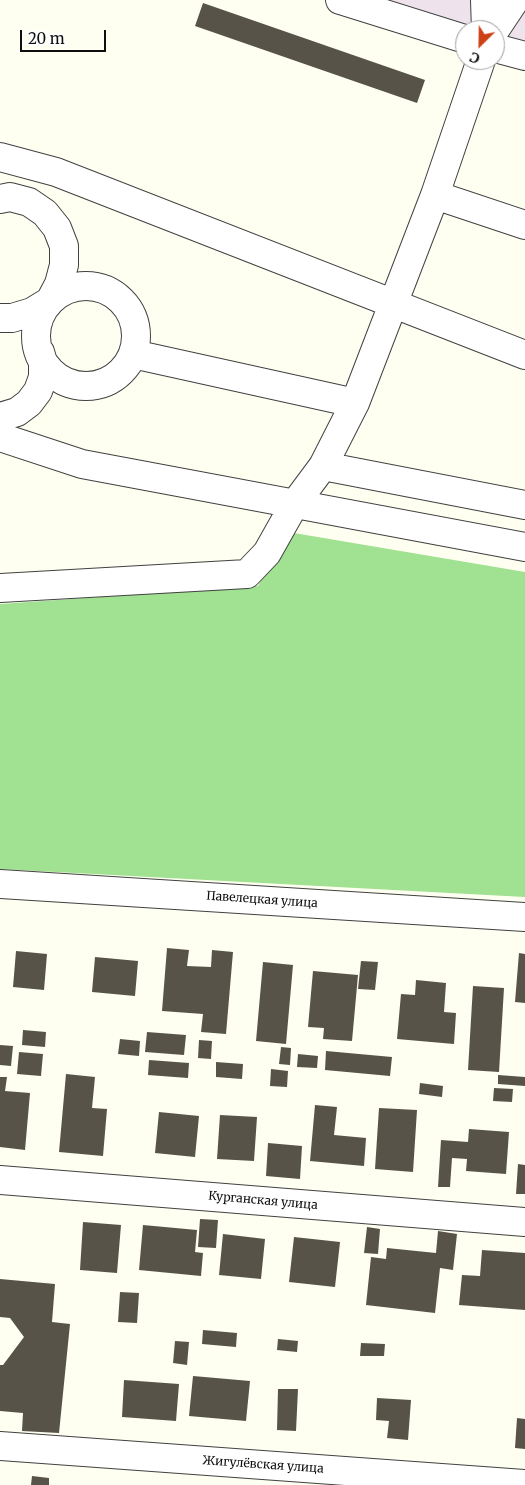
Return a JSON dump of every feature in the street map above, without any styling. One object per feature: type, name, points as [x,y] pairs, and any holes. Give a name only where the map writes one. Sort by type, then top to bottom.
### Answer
[{"type":"street","points":[[340,0],[455,35]]},
{"type":"street","points":[[485,0],[486,20]]},
{"type":"street","points":[[501,20],[514,0]]},
{"type":"street","points":[[505,51],[525,56]]},
{"type":"street","points":[[0,588],[247,574],[267,554],[294,505],[323,466],[355,403],[435,196],[478,70]]},
{"type":"street","points":[[0,157],[56,172],[394,306],[525,355]]},
{"type":"street","points":[[5,198],[56,172]]},
{"type":"street","points":[[435,196],[525,225]]},
{"type":"street","points":[[0,318],[12,318],[32,312],[50,300],[66,289],[85,285],[104,288],[121,299],[132,315],[137,334],[133,354],[125,368],[113,378],[99,384],[83,386],[67,382],[54,374],[43,362],[37,347],[36,330],[40,314],[50,300],[59,284],[64,265],[64,246],[57,228],[45,213],[29,202],[5,198]]},
{"type":"street","points":[[0,318],[20,325],[31,335],[39,348],[43,362],[40,384],[29,403],[17,412],[0,417]]},
{"type":"street","points":[[133,354],[355,403]]},
{"type":"street","points":[[0,437],[82,464],[525,547]]},
{"type":"street","points":[[323,466],[525,505]]},
{"type":"street","name":"Павелецкая улица","points":[[0,884],[525,917]]},
{"type":"street","name":"Курганская улица","points":[[0,1180],[525,1222]]},
{"type":"street","name":"Жигулёвская улица","points":[[0,1446],[525,1484]]},
{"type":"shaded area","points":[[386,0],[525,0],[525,44],[505,38],[505,20],[455,20],[455,22]]},
{"type":"green space","points":[[288,532],[525,572],[525,897],[0,869],[0,604],[258,586]]},
{"type":"building","points":[[203,3],[425,80],[417,103],[195,26]]},
{"type":"building","points":[[167,948],[189,950],[187,966],[211,967],[212,950],[233,952],[226,1034],[201,1032],[203,1014],[162,1011]]},
{"type":"building","points":[[16,951],[47,954],[44,990],[13,987]]},
{"type":"building","points":[[519,953],[525,954],[525,1003],[515,1002]]},
{"type":"building","points":[[95,957],[138,961],[135,996],[92,992]]},
{"type":"building","points":[[361,961],[378,962],[375,990],[358,989]]},
{"type":"building","points":[[263,962],[293,965],[286,1044],[256,1041]]},
{"type":"building","points":[[313,971],[358,975],[352,1041],[323,1039],[324,1028],[308,1027]]},
{"type":"building","points":[[416,980],[446,983],[444,1012],[456,1013],[454,1044],[397,1039],[401,994],[415,995]]},
{"type":"building","points":[[473,986],[504,988],[499,1072],[468,1070]]},
{"type":"building","points":[[23,1030],[46,1032],[45,1047],[22,1045]]},
{"type":"building","points":[[147,1032],[186,1035],[184,1055],[145,1052]]},
{"type":"building","points":[[120,1039],[140,1041],[139,1056],[118,1054]]},
{"type":"building","points":[[199,1040],[212,1041],[211,1059],[198,1058]]},
{"type":"building","points":[[0,1045],[13,1046],[11,1066],[0,1065]]},
{"type":"building","points":[[281,1047],[291,1048],[290,1065],[279,1064]]},
{"type":"building","points":[[326,1051],[392,1057],[390,1076],[325,1070]]},
{"type":"building","points":[[19,1052],[43,1054],[41,1076],[17,1074]]},
{"type":"building","points":[[298,1054],[318,1056],[317,1068],[297,1067]]},
{"type":"building","points":[[149,1060],[189,1063],[188,1078],[148,1075]]},
{"type":"building","points":[[216,1062],[243,1064],[242,1079],[216,1077]]},
{"type":"building","points":[[271,1069],[288,1071],[287,1087],[270,1086]]},
{"type":"building","points":[[66,1074],[95,1077],[92,1108],[107,1109],[103,1156],[59,1152]]},
{"type":"building","points":[[498,1075],[525,1077],[525,1086],[498,1084]]},
{"type":"building","points":[[0,1077],[7,1077],[5,1091],[30,1093],[25,1150],[0,1147]]},
{"type":"building","points":[[420,1083],[443,1086],[442,1097],[419,1094]]},
{"type":"building","points":[[494,1088],[513,1089],[512,1102],[493,1101]]},
{"type":"building","points":[[315,1105],[337,1107],[334,1135],[366,1138],[364,1166],[310,1161]]},
{"type":"building","points":[[379,1108],[417,1110],[413,1172],[375,1169]]},
{"type":"building","points":[[159,1112],[199,1116],[195,1157],[155,1153]]},
{"type":"building","points":[[220,1115],[257,1117],[254,1161],[217,1159]]},
{"type":"building","points":[[469,1129],[509,1132],[506,1174],[466,1171],[467,1159],[452,1158],[450,1187],[438,1187],[441,1140],[468,1142]]},
{"type":"building","points":[[268,1143],[302,1146],[300,1179],[266,1176]]},
{"type":"building","points":[[518,1164],[525,1165],[525,1194],[516,1194]]},
{"type":"building","points":[[200,1219],[218,1220],[216,1248],[198,1247]]},
{"type":"building","points":[[83,1222],[121,1225],[117,1273],[80,1270]]},
{"type":"building","points":[[143,1225],[197,1230],[195,1252],[203,1253],[201,1276],[139,1270]]},
{"type":"building","points":[[367,1227],[380,1229],[378,1254],[364,1253]]},
{"type":"building","points":[[438,1231],[457,1234],[453,1270],[440,1268],[435,1313],[366,1305],[371,1257],[386,1259],[387,1248],[436,1253]]},
{"type":"building","points":[[223,1234],[265,1239],[261,1279],[219,1275]]},
{"type":"building","points":[[294,1237],[340,1242],[335,1287],[289,1282]]},
{"type":"building","points":[[482,1250],[525,1253],[525,1310],[459,1305],[462,1275],[480,1276]]},
{"type":"building","points":[[0,1279],[55,1284],[52,1322],[70,1324],[59,1433],[22,1431],[23,1413],[0,1411],[0,1365],[3,1365],[24,1337],[10,1318],[0,1317]]},
{"type":"building","points":[[120,1292],[139,1293],[137,1323],[118,1322]]},
{"type":"building","points":[[203,1330],[237,1333],[236,1347],[202,1344]]},
{"type":"building","points":[[278,1339],[298,1341],[297,1352],[277,1350]]},
{"type":"building","points":[[175,1341],[189,1342],[187,1365],[173,1363]]},
{"type":"building","points":[[361,1343],[385,1344],[384,1356],[360,1356]]},
{"type":"building","points":[[193,1376],[250,1381],[246,1421],[189,1416]]},
{"type":"building","points":[[124,1380],[179,1384],[176,1421],[122,1417]]},
{"type":"building","points":[[278,1389],[298,1389],[296,1431],[277,1430]]},
{"type":"building","points":[[377,1398],[411,1400],[408,1440],[387,1438],[389,1421],[376,1420]]},
{"type":"building","points":[[517,1418],[525,1419],[525,1449],[515,1448]]},
{"type":"building","points":[[32,1476],[49,1478],[49,1485],[31,1485]]}]
